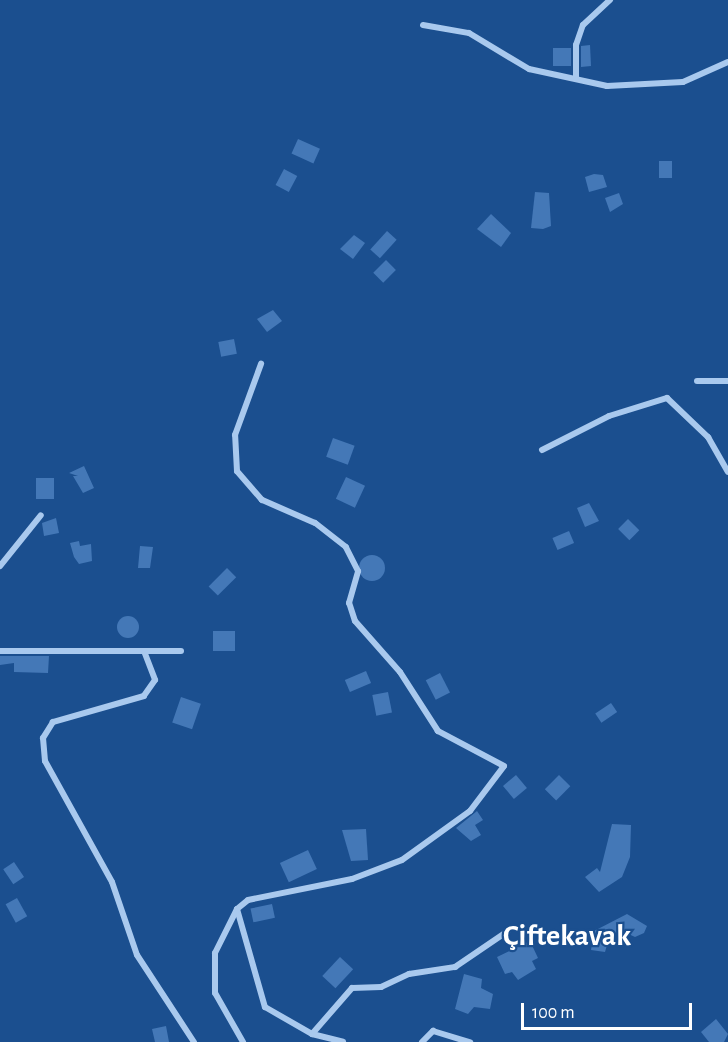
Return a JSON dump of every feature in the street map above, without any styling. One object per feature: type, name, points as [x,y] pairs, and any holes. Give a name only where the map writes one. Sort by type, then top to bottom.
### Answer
[{"type":"street","points":[[576,78],[576,45],[583,25],[610,0]]},
{"type":"street","points":[[423,25],[469,33],[529,69],[607,86],[683,82],[728,62]]},
{"type":"street","points":[[243,1042],[215,993],[215,953],[237,909],[248,900],[352,879],[402,860],[470,811],[504,766],[438,731],[400,672],[355,621],[349,603],[358,571],[346,547],[315,523],[262,500],[237,471],[235,435],[261,364]]},
{"type":"street","points":[[697,381],[728,381]]},
{"type":"street","points":[[542,450],[609,416],[667,398],[708,438],[728,472]]},
{"type":"street","points":[[0,566],[41,515]]},
{"type":"street","points":[[0,651],[181,651]]},
{"type":"street","points":[[144,651],[155,680],[144,696],[53,722],[43,738],[45,761],[112,882],[136,955],[194,1042]]},
{"type":"street","points":[[237,909],[265,1007],[312,1034],[343,1042]]},
{"type":"street","points":[[312,1034],[352,988],[381,987],[408,974],[455,967],[508,931]]},
{"type":"street","points":[[422,1042],[433,1030],[470,1042]]},
{"type":"building","points":[[590,45],[591,66],[581,67],[581,46]]},
{"type":"building","points":[[553,48],[571,48],[571,66],[553,66]]},
{"type":"building","points":[[298,139],[320,149],[313,163],[291,154]]},
{"type":"building","points":[[659,161],[672,161],[672,178],[659,178]]},
{"type":"building","points":[[284,169],[297,176],[289,192],[276,185]]},
{"type":"building","points":[[594,174],[603,175],[607,187],[589,192],[585,177]]},
{"type":"building","points":[[535,192],[549,193],[551,226],[543,229],[531,228]]},
{"type":"building","points":[[619,193],[623,204],[610,212],[605,198]]},
{"type":"building","points":[[491,214],[511,233],[501,247],[477,229]]},
{"type":"building","points":[[387,231],[397,240],[380,258],[370,250]]},
{"type":"building","points":[[354,235],[365,243],[353,259],[340,249]]},
{"type":"building","points":[[386,260],[396,270],[383,283],[373,273]]},
{"type":"building","points":[[273,310],[282,321],[267,332],[257,319]]},
{"type":"building","points":[[234,339],[237,354],[221,357],[218,342]]},
{"type":"building","points":[[333,438],[355,446],[348,465],[326,457]]},
{"type":"building","points":[[84,466],[94,488],[83,493],[73,476],[78,476],[69,473]]},
{"type":"building","points":[[346,477],[365,486],[355,508],[336,499]]},
{"type":"building","points":[[36,478],[54,478],[54,499],[36,499]]},
{"type":"building","points":[[589,503],[599,521],[585,527],[577,508]]},
{"type":"building","points":[[56,518],[59,533],[44,536],[42,523]]},
{"type":"building","points":[[628,519],[639,530],[629,540],[618,529]]},
{"type":"building","points":[[569,531],[574,543],[558,550],[552,538]]},
{"type":"building","points":[[79,541],[80,546],[91,544],[92,561],[79,564],[74,557],[70,543]]},
{"type":"building","points":[[140,546],[153,547],[150,568],[138,568]]},
{"type":"building","points":[[372,555],[381,559],[385,568],[381,577],[372,581],[363,577],[359,568],[363,559]]},
{"type":"building","points":[[227,568],[236,577],[218,596],[209,586]]},
{"type":"building","points":[[128,616],[136,619],[139,627],[136,635],[128,638],[120,635],[117,627],[120,619]]},
{"type":"building","points":[[213,631],[235,631],[235,651],[213,651]]},
{"type":"building","points":[[0,656],[49,656],[48,673],[14,672],[14,663],[0,665]]},
{"type":"building","points":[[366,671],[371,683],[350,692],[345,680]]},
{"type":"building","points":[[440,673],[450,693],[436,700],[426,680]]},
{"type":"building","points":[[388,692],[392,713],[376,716],[372,695]]},
{"type":"building","points":[[181,697],[201,704],[192,729],[172,723]]},
{"type":"building","points":[[611,703],[617,712],[601,723],[595,714]]},
{"type":"building","points":[[516,775],[527,788],[514,799],[503,786]]},
{"type":"building","points":[[559,775],[570,786],[556,800],[545,789]]},
{"type":"building","points":[[477,811],[483,820],[475,825],[481,835],[471,841],[456,828]]},
{"type":"building","points":[[612,824],[631,825],[630,857],[622,877],[599,892],[585,877],[597,868],[600,872]]},
{"type":"building","points":[[366,829],[368,860],[351,861],[342,830]]},
{"type":"building","points":[[308,850],[317,869],[289,882],[280,863]]},
{"type":"building","points":[[14,862],[24,877],[13,884],[3,869]]},
{"type":"building","points":[[17,898],[27,916],[16,923],[6,904]]},
{"type":"building","points":[[272,904],[275,918],[253,922],[250,909]]},
{"type":"building","points":[[627,914],[647,926],[644,933],[635,937],[622,931],[610,935],[605,952],[591,950],[594,931]]},
{"type":"building","points":[[530,941],[538,958],[532,961],[536,969],[518,980],[512,972],[505,974],[497,957]]},
{"type":"building","points":[[340,957],[353,969],[335,988],[322,976]]},
{"type":"building","points":[[464,974],[482,979],[481,988],[493,994],[490,1009],[474,1007],[468,1014],[455,1009]]},
{"type":"building","points":[[716,1019],[728,1034],[724,1042],[709,1042],[701,1032]]},
{"type":"building","points":[[166,1026],[169,1042],[155,1042],[152,1029]]},
{"type":"district","name":"Çiftekavak","points":[[567,936]]}]
